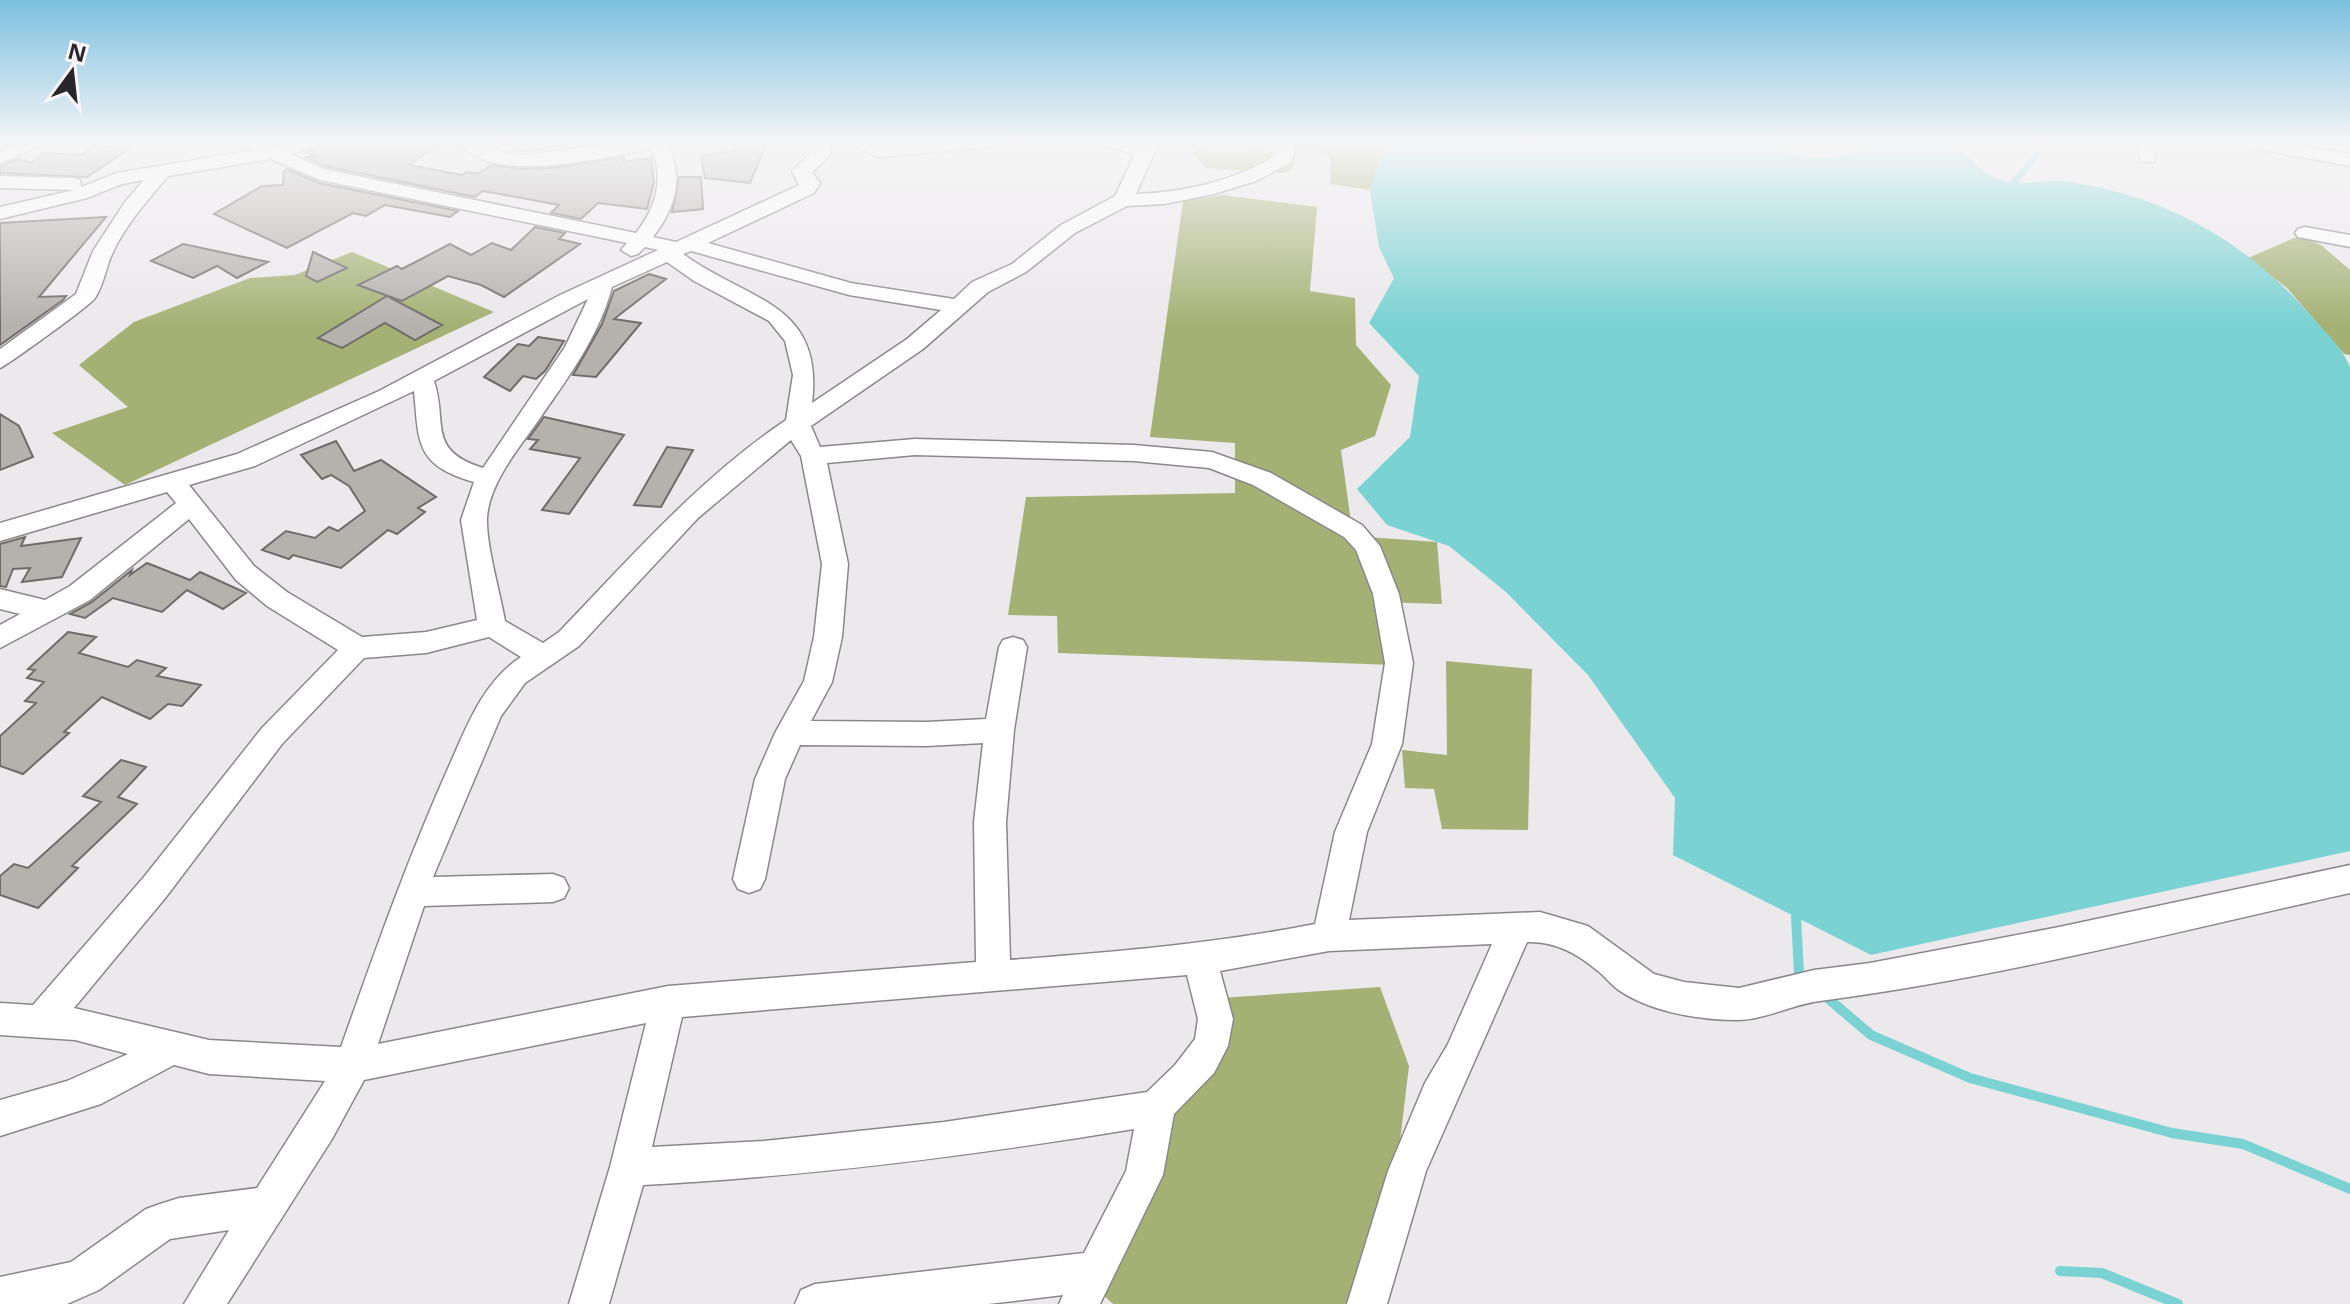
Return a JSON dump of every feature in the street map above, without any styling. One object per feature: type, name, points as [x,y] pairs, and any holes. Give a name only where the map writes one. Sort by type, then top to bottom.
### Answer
[{"type":"street","points":[[0,233],[9,211],[43,203]]},
{"type":"street","points":[[0,361],[18,344],[85,297],[103,251],[135,203]]},
{"type":"street","points":[[463,203],[642,239],[849,289],[957,306]]},
{"type":"street","points":[[492,626],[474,520],[489,477],[577,342],[620,262],[642,239],[663,203]]},
{"type":"street","points":[[0,532],[246,460],[387,396],[568,300],[778,203]]},
{"type":"street","points":[[204,1304],[269,1206],[353,1065],[425,855],[489,711],[515,675],[569,639],[689,512],[768,444],[915,344],[980,287],[1019,268],[1068,229],[1118,203]]},
{"type":"street","points":[[2305,233],[2350,241]]},
{"type":"street","points":[[680,249],[701,277],[769,312],[786,324],[796,340],[804,375],[798,423],[803,440],[813,456],[835,564],[835,592],[818,682],[790,733],[770,779],[749,879]]},
{"type":"street","points":[[420,376],[427,392],[429,437],[453,465],[467,474],[489,477]]},
{"type":"street","points":[[813,456],[915,447],[1134,453],[1212,460],[1262,479],[1353,531],[1367,546],[1386,594],[1399,663],[1387,744],[1351,832],[1329,936]]},
{"type":"street","points":[[173,482],[245,573],[277,599],[357,648],[430,642],[492,626],[541,655]]},
{"type":"street","points":[[0,638],[80,593],[190,505]]},
{"type":"street","points":[[0,599],[49,611]]},
{"type":"street","points":[[993,976],[990,822],[999,730],[1013,647]]},
{"type":"street","points":[[42,1020],[155,887],[272,736],[357,648]]},
{"type":"street","points":[[790,733],[927,734],[999,730]]},
{"type":"street","points":[[0,1019],[75,1024],[209,1057],[353,1065],[668,1002],[1153,964],[1254,951],[1329,936],[1552,928],[1584,942],[1609,959],[1630,979],[1647,988],[1684,998],[1739,1004],[1814,986],[1870,979],[2059,942],[2350,879]]},
{"type":"street","points":[[412,892],[553,888]]},
{"type":"street","points":[[1367,1304],[1407,1171],[1438,1096],[1463,1052],[1479,1008],[1510,942],[1511,929]]},
{"type":"street","points":[[815,1304],[1086,1288],[1144,1175],[1157,1108],[1162,1099],[1188,1077],[1217,1031],[1217,1015],[1198,957]]},
{"type":"street","points":[[589,1304],[629,1167],[668,1002]]},
{"type":"street","points":[[0,1118],[57,1104],[146,1064],[169,1048]]},
{"type":"street","points":[[629,1167],[764,1160],[944,1141],[1157,1108]]},
{"type":"street","points":[[0,1297],[62,1286],[85,1276],[160,1223],[269,1206]]},
{"type":"green space","points":[[1183,203],[1285,203],[1317,207],[1310,291],[1355,298],[1356,345],[1391,385],[1375,436],[1341,450],[1353,536],[1437,542],[1442,604],[1378,602],[1393,665],[1058,653],[1057,616],[1008,615],[1026,497],[1235,493],[1235,443],[1150,437]]},
{"type":"green space","points":[[2301,235],[2321,245],[2350,270],[2350,355],[2344,354],[2287,288],[2248,258]]},
{"type":"green space","points":[[352,252],[494,312],[125,485],[52,433],[128,407],[79,365],[134,322],[250,278],[295,275]]},
{"type":"green space","points":[[1446,661],[1532,669],[1528,830],[1442,829],[1434,789],[1405,788],[1402,750],[1447,755]]},
{"type":"green space","points":[[1380,987],[1409,1066],[1397,1166],[1361,1304],[1113,1304],[1098,1290],[1220,998]]},
{"type":"water","points":[[1372,203],[2151,203],[2205,228],[2234,246],[2289,292],[2334,342],[2350,367],[2350,851],[1871,955],[1673,855],[1675,798],[1588,675],[1506,592],[1449,546],[1387,525],[1357,489],[1410,437],[1419,376],[1369,323],[1394,278],[1379,247]]},
{"type":"building","points":[[233,203],[418,203],[458,211],[450,217],[385,205],[366,216],[353,213],[287,248],[214,214]]},
{"type":"building","points":[[547,203],[649,203],[647,209],[598,203],[581,219],[551,213],[559,205]]},
{"type":"building","points":[[674,203],[703,203],[703,209],[672,212]]},
{"type":"building","points":[[106,217],[39,297],[66,296],[63,300],[0,345],[0,223]]},
{"type":"building","points":[[535,227],[565,233],[559,239],[580,244],[504,297],[481,285],[448,276],[402,301],[358,285],[397,266],[402,269],[450,244],[471,255],[492,243],[511,250]]},
{"type":"building","points":[[183,244],[268,262],[237,278],[217,266],[193,278],[151,261]]},
{"type":"building","points":[[313,252],[347,268],[317,282],[306,276]]},
{"type":"building","points":[[649,274],[666,279],[614,319],[641,323],[596,377],[573,375],[602,324],[614,291]]},
{"type":"building","points":[[387,296],[442,325],[415,340],[385,323],[342,348],[318,338]]},
{"type":"building","points":[[538,337],[564,341],[545,371],[536,379],[523,376],[510,391],[484,377],[518,344],[529,346]]},
{"type":"building","points":[[0,414],[19,426],[33,457],[0,470]]},
{"type":"building","points":[[544,417],[624,435],[569,514],[542,510],[580,458],[530,449],[538,440],[528,439]]},
{"type":"building","points":[[336,441],[354,471],[381,460],[436,497],[418,508],[425,512],[397,534],[388,530],[341,568],[293,555],[289,559],[262,550],[286,531],[315,538],[329,527],[338,531],[365,511],[349,486],[331,475],[322,479],[301,455]]},
{"type":"building","points":[[667,447],[693,450],[661,507],[634,505]]},
{"type":"building","points":[[25,537],[21,546],[81,538],[62,577],[22,582],[30,568],[13,569],[6,587],[0,586],[0,544]]},
{"type":"building","points":[[147,563],[190,580],[200,572],[246,593],[223,609],[187,590],[162,612],[113,598],[85,618],[70,614],[92,602],[132,570],[130,575]]},
{"type":"building","points":[[68,632],[96,637],[79,653],[128,667],[137,660],[166,668],[157,676],[201,685],[182,706],[168,704],[150,719],[102,697],[64,732],[69,733],[23,774],[0,766],[0,736],[36,703],[25,701],[44,682],[27,678],[35,670],[28,669]]},
{"type":"building","points":[[121,760],[146,767],[118,797],[137,804],[72,866],[78,868],[38,908],[0,895],[0,876],[14,864],[28,868],[101,802],[83,796]]},
{"type":"waterway","points":[[1796,917],[1799,973],[1807,981]]},
{"type":"waterway","points":[[1824,995],[1871,1035],[1970,1078],[2172,1133],[2243,1144],[2350,1189]]},
{"type":"waterway","points":[[2060,1271],[2102,1273],[2178,1304]]}]
